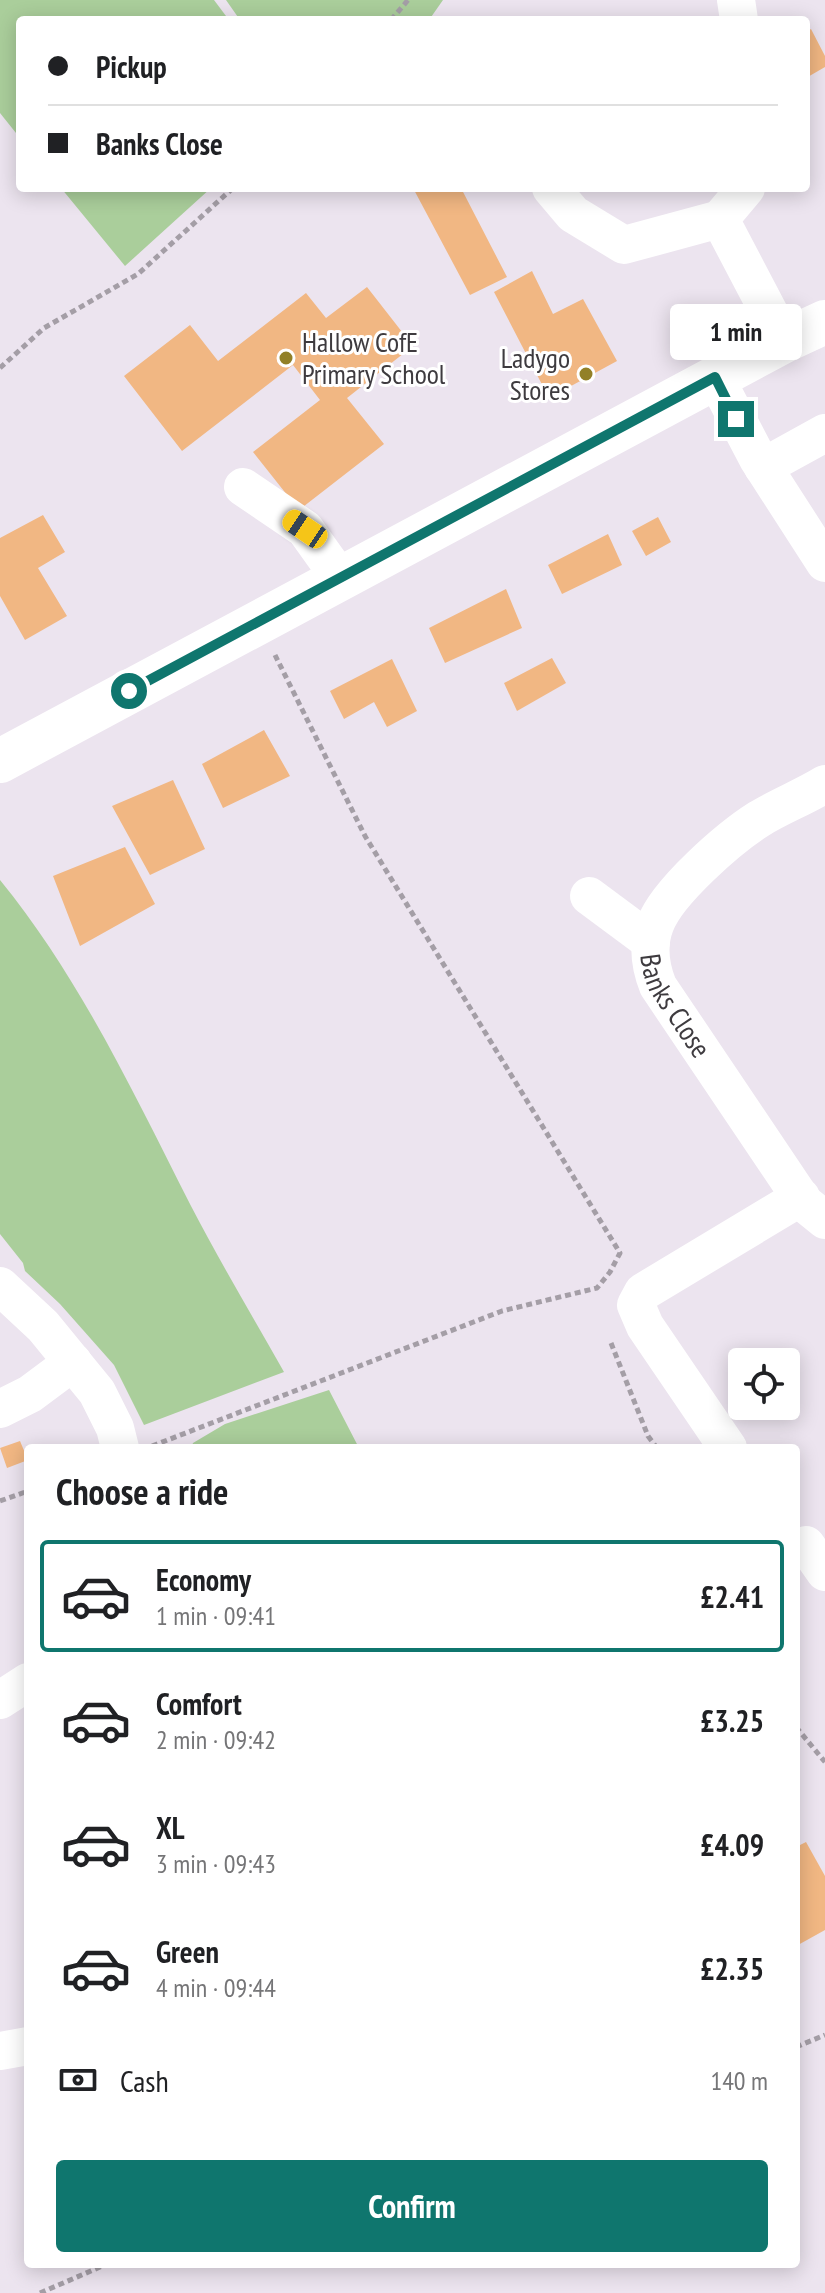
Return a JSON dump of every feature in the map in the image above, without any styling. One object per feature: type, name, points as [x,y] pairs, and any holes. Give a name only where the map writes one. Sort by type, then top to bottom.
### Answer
[{"type":"main road","points":[[0,761],[715,377],[825,322]]},
{"type":"street","points":[[554,192],[573,214],[624,245],[720,219],[743,192]]},
{"type":"street","points":[[720,219],[784,341]]},
{"type":"street","points":[[715,377],[763,467],[825,563]]},
{"type":"street","points":[[763,467],[825,433]]},
{"type":"street","points":[[243,487],[305,529],[340,578]]},
{"type":"street","name":"Banks Close","points":[[813,1208],[658,986],[653,972],[651,942],[655,924],[664,908],[698,870],[758,820],[825,784]]},
{"type":"street","points":[[589,896],[651,942]]},
{"type":"street","points":[[725,1444],[645,1326],[636,1305],[643,1292],[813,1208]]},
{"type":"street","points":[[0,1286],[43,1326],[97,1392],[115,1428],[119,1444]]},
{"type":"street","points":[[0,1409],[30,1394],[73,1362]]},
{"type":"street","points":[[0,1700],[24,1685]]},
{"type":"street","points":[[0,2051],[24,2047]]},
{"type":"path","points":[[394,16],[408,0]]},
{"type":"path","points":[[0,368],[44,328],[138,274],[229,192]]},
{"type":"path","points":[[157,1444],[502,1311],[597,1288],[620,1253],[365,836],[258,622]]},
{"type":"path","points":[[597,1288],[599,1301]]},
{"type":"path","points":[[610,1339],[648,1436],[654,1444]]},
{"type":"path","points":[[0,1501],[24,1492]]},
{"type":"path","points":[[800,1732],[825,1762]]},
{"type":"path","points":[[800,2045],[825,2035]]},
{"type":"path","points":[[40,2293],[98,2268]]},
{"type":"green space","points":[[0,0],[214,0],[226,16],[16,16],[16,133],[0,113]]},
{"type":"green space","points":[[226,0],[443,0],[432,16],[237,16]]},
{"type":"green space","points":[[64,192],[207,192],[125,266]]},
{"type":"green space","points":[[0,880],[81,997],[127,1079],[202,1227],[284,1372],[144,1425],[114,1365],[60,1304],[25,1271],[23,1263],[0,1234]]},
{"type":"green space","points":[[329,1390],[357,1444],[193,1444],[225,1424]]},
{"type":"building","points":[[810,30],[825,56],[825,67],[810,76]]},
{"type":"building","points":[[415,192],[463,192],[507,277],[470,295]]},
{"type":"building","points":[[532,271],[553,314],[583,299],[617,361],[549,398],[494,292]]},
{"type":"building","points":[[367,287],[413,346],[347,398],[384,444],[299,510],[253,452],[320,400],[293,365],[182,451],[124,376],[190,325],[218,361],[306,293],[326,318]]},
{"type":"building","points":[[43,515],[65,552],[38,568],[67,616],[25,640],[0,596],[0,538]]},
{"type":"building","points":[[658,517],[671,542],[646,556],[632,531]]},
{"type":"building","points":[[608,534],[622,565],[562,594],[548,565]]},
{"type":"building","points":[[506,589],[522,628],[445,663],[429,628]]},
{"type":"building","points":[[552,658],[566,683],[517,711],[504,683]]},
{"type":"building","points":[[392,659],[417,711],[387,727],[374,702],[344,719],[330,691]]},
{"type":"building","points":[[264,730],[290,776],[223,808],[202,764]]},
{"type":"building","points":[[173,780],[205,849],[150,875],[112,806]]},
{"type":"building","points":[[125,847],[155,904],[80,946],[53,876]]},
{"type":"building","points":[[20,1441],[24,1462],[7,1468],[0,1448]]},
{"type":"building","points":[[806,1842],[825,1876],[825,1930],[800,1944],[800,1845]]},
{"type":"place","name":"Hallow CofE Primary School","points":[[286,358]]},
{"type":"place","name":"Ladygo Stores","points":[[586,374]]},
{"type":"route","points":[[129,691],[715,377],[736,419]]}]
